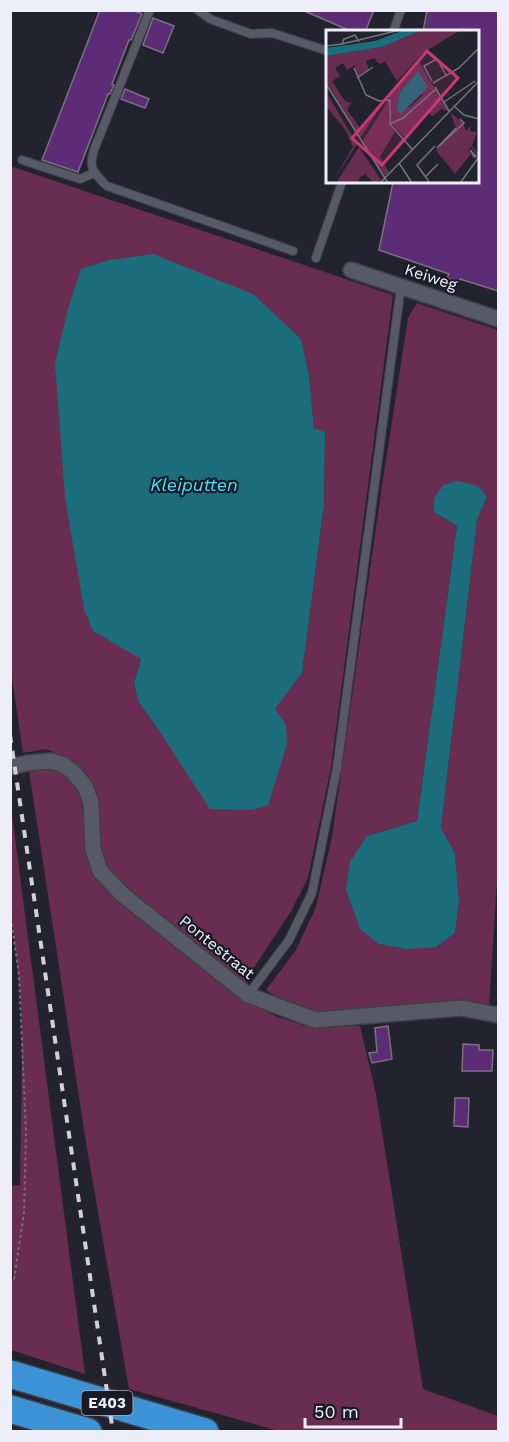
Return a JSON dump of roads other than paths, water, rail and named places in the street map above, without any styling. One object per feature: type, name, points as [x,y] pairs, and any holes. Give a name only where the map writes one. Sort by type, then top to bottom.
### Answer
[{"type":"highway","name":"E403","points":[[10,1374],[205,1431]]},
{"type":"highway","name":"E403","points":[[10,1408],[88,1431]]},
{"type":"street","name":"Keiweg","points":[[351,270],[498,319]]},
{"type":"street","name":"Pontestraat","points":[[10,767],[51,761],[62,764],[72,771],[85,786],[91,803],[93,849],[100,871],[123,895],[248,995],[315,1020],[461,1008],[498,1015]]},
{"type":"lane","points":[[150,10],[94,150],[90,162],[94,173],[107,186],[293,251]]},
{"type":"lane","points":[[198,10],[210,19],[251,34],[272,33],[326,51]]},
{"type":"lane","points":[[394,30],[401,10]]},
{"type":"lane","points":[[22,160],[80,179],[94,173]]},
{"type":"lane","points":[[316,258],[342,183]]},
{"type":"lane","points":[[248,995],[289,940],[312,893],[325,835],[338,768],[401,286]]},
{"type":"water","name":"Kleiputten","points":[[153,254],[253,294],[301,339],[309,375],[314,428],[325,432],[324,505],[302,673],[275,709],[286,725],[287,744],[268,805],[252,810],[210,809],[138,701],[134,683],[141,659],[93,631],[84,609],[65,497],[55,363],[68,309],[81,269],[109,260]]},
{"type":"water","points":[[458,481],[478,486],[487,497],[477,520],[441,828],[455,853],[459,901],[455,933],[436,947],[407,949],[379,944],[360,929],[346,890],[350,862],[367,836],[417,821],[457,526],[434,512],[434,499],[443,485]]},
{"type":"railway","points":[[10,735],[113,1432]]}]
